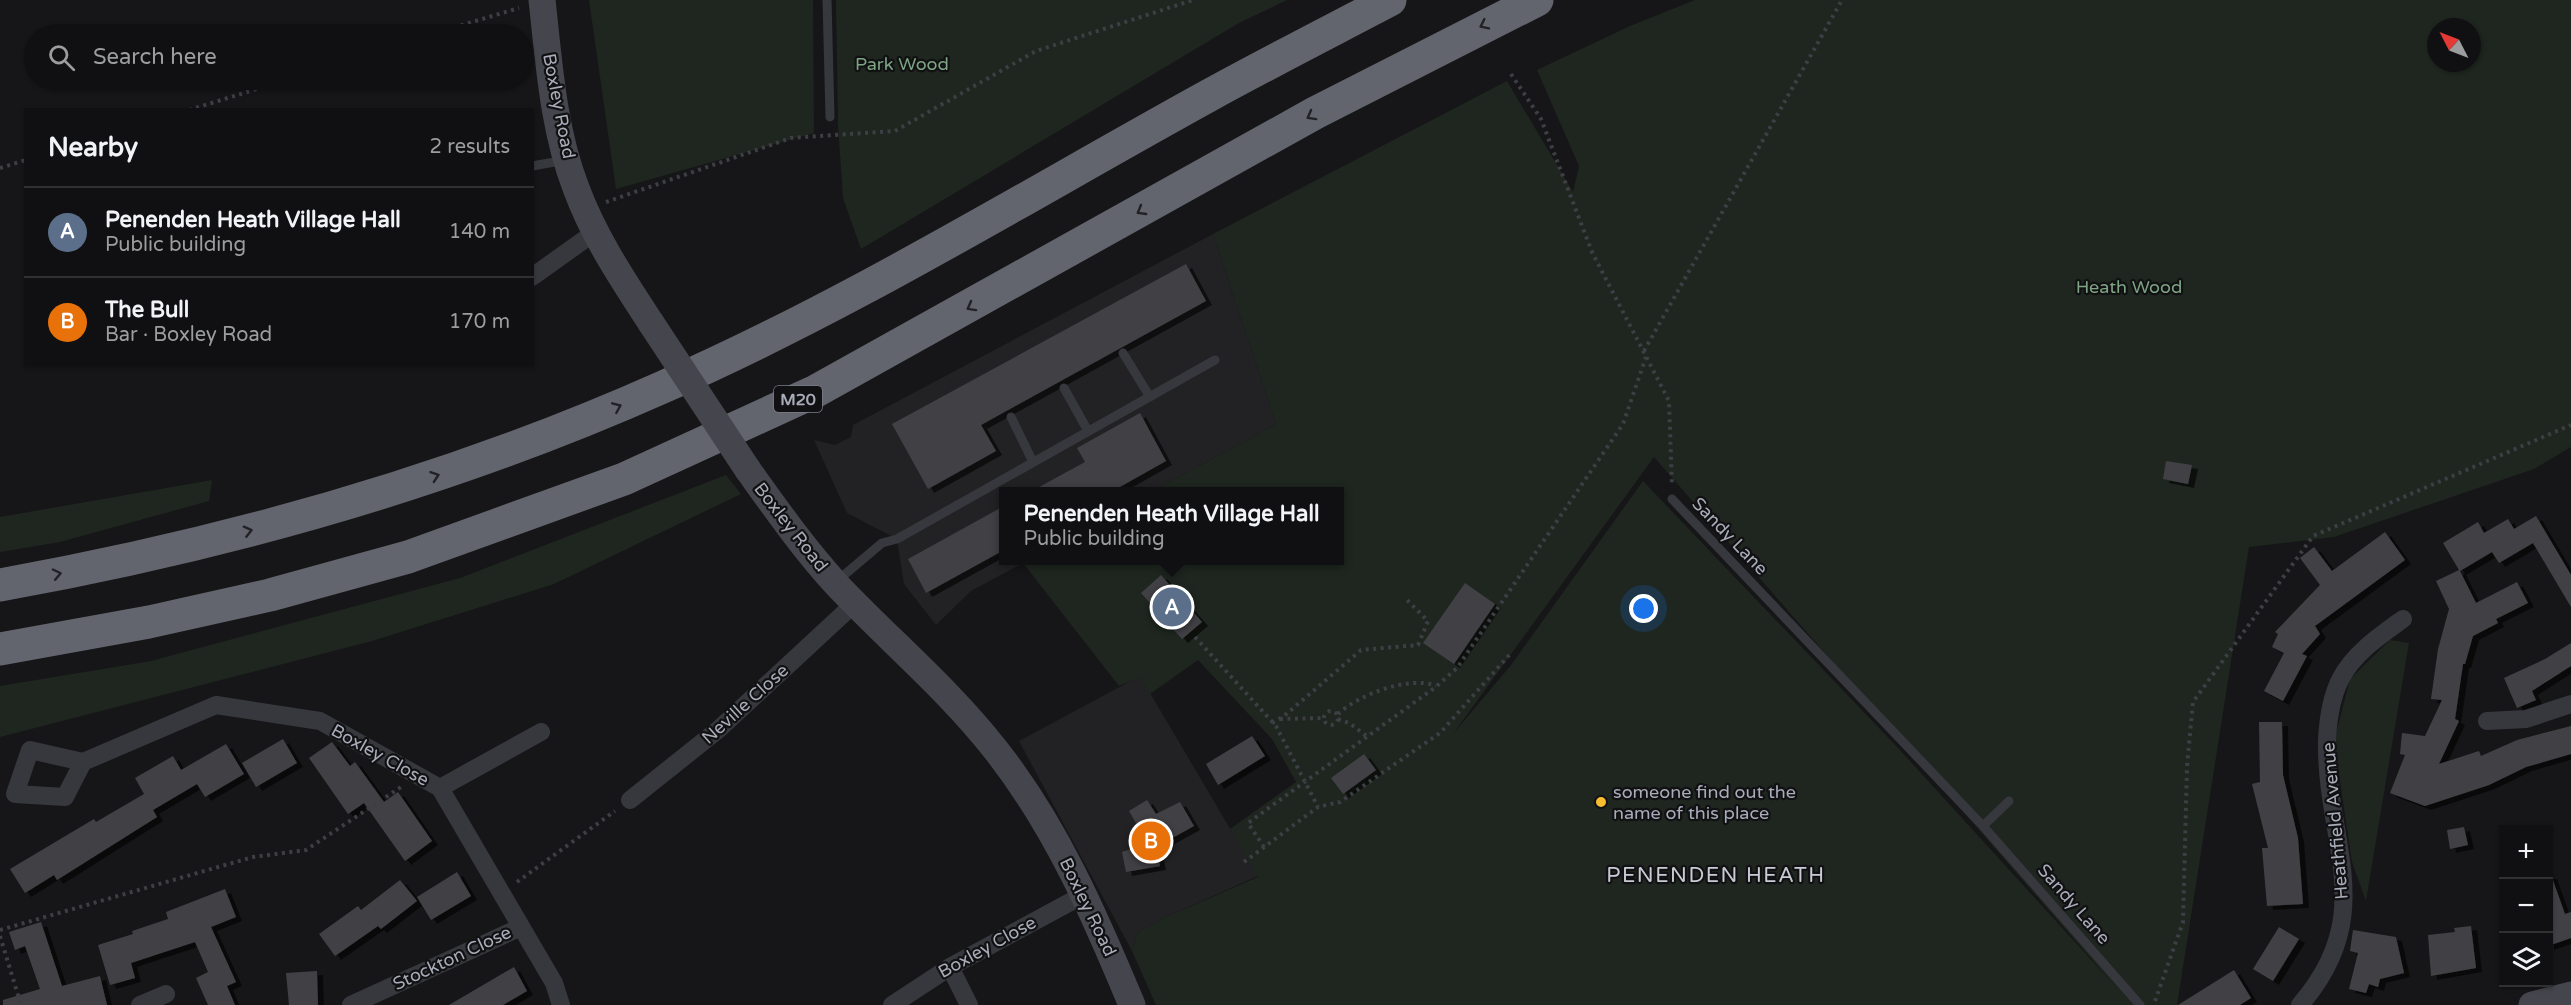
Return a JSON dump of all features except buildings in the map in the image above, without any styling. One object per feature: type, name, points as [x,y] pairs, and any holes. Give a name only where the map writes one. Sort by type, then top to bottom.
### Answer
[{"type":"highway","points":[[0,585],[167,550],[342,506],[482,460],[593,418],[746,348],[899,270],[1208,96],[1390,0]]},
{"type":"highway","name":"M20","points":[[0,650],[149,622],[282,592],[408,557],[624,479],[816,391],[1315,113],[1537,0]]},
{"type":"street","name":"Boxley Road","points":[[542,0],[554,95],[568,159],[590,220],[651,324],[748,470],[790,528],[835,583],[961,708],[996,750],[1028,796],[1085,894],[1132,1005]]},
{"type":"street","points":[[534,275],[590,220]]},
{"type":"street","name":"Neville Close","points":[[630,800],[719,729],[855,603]]},
{"type":"street","name":"Heathfield Avenue","points":[[2300,1005],[2320,982],[2332,954],[2339,935],[2345,895],[2327,752],[2328,722],[2333,700],[2341,678],[2352,662],[2377,638],[2403,619]]},
{"type":"street","points":[[2487,721],[2526,719],[2571,704]]},
{"type":"street","name":"Boxley Close","points":[[83,762],[216,705],[320,721],[440,788],[554,983],[561,1005]]},
{"type":"street","points":[[440,788],[541,732]]},
{"type":"street","name":"Boxley Close","points":[[892,1005],[950,967],[1085,894]]},
{"type":"street","name":"Stockton Close","points":[[351,1005],[521,927]]},
{"type":"street","points":[[950,967],[969,1005]]},
{"type":"street","points":[[140,1005],[166,994]]},
{"type":"street","points":[[2532,1005],[2571,995]]},
{"type":"lane","points":[[827,0],[830,117]]},
{"type":"lane","points":[[534,166],[568,159]]},
{"type":"lane","points":[[1123,353],[1150,397]]},
{"type":"lane","points":[[835,583],[882,543],[897,539],[1215,360]]},
{"type":"lane","points":[[1064,388],[1088,431]]},
{"type":"lane","points":[[1011,417],[1033,462]]},
{"type":"lane","name":"Sandy Lane","points":[[1672,499],[1983,826],[2140,1005]]},
{"type":"lane","points":[[1983,826],[2009,801]]},
{"type":"path","points":[[464,24],[542,0]]},
{"type":"path","points":[[590,220],[791,138],[895,131],[1036,51],[1193,0]]},
{"type":"path","points":[[1264,847],[1248,823],[1306,784],[1436,687],[1457,668],[1623,424],[1645,355],[1842,0]]},
{"type":"path","name":"Sandy Lane","points":[[1511,74],[1541,119],[1592,252],[1669,401],[1672,499]]},
{"type":"path","points":[[195,108],[254,90]]},
{"type":"path","points":[[0,168],[24,161]]},
{"type":"path","points":[[2153,1005],[2183,922],[2187,766],[2193,702],[2213,674],[2313,536],[2571,425]]},
{"type":"path","points":[[1272,723],[1280,719],[1361,650],[1418,645],[1428,621],[1405,598]]},
{"type":"path","points":[[1195,637],[1272,723],[1318,807]]},
{"type":"path","points":[[1244,862],[1318,807],[1340,802],[1440,733],[1510,653]]},
{"type":"path","points":[[1324,718],[1328,724],[1332,725],[1348,705],[1364,696],[1389,689],[1416,682],[1427,682],[1436,687]]},
{"type":"path","points":[[1324,718],[1329,711],[1368,737]]},
{"type":"path","points":[[1280,719],[1324,718]]},
{"type":"path","points":[[0,930],[254,857],[306,850],[418,776]]},
{"type":"path","points":[[501,893],[630,800]]},
{"type":"path","points":[[0,936],[21,1005]]},
{"type":"shaded area","points":[[1213,234],[1276,424],[1160,487],[999,487],[999,565],[1020,565],[971,591],[936,625],[904,584],[897,539],[847,513],[814,440],[835,445],[851,437],[853,425]]},
{"type":"shaded area","points":[[1140,676],[1258,876],[1159,920],[1137,933],[1132,951],[1019,741]]},
{"type":"green space","points":[[589,0],[813,0],[814,133],[616,189]]},
{"type":"green space","name":"Park Wood","points":[[836,0],[1287,0],[1239,23],[861,249],[843,198],[838,125]]},
{"type":"green space","name":"Heath Wood","points":[[1695,0],[2571,0],[2571,447],[2534,469],[2334,537],[2249,547],[2177,1005],[1156,1005],[1132,951],[1137,933],[1159,920],[1258,877],[1230,829],[1296,782],[1272,739],[1198,660],[1150,694],[1140,677],[1119,686],[1025,565],[1344,565],[1344,487],[1160,487],[1276,424],[1213,234],[1507,81],[1573,192],[1579,166],[1537,70],[1630,26]],"holes":[[[1654,457],[2116,987],[1899,749],[1643,481],[1511,665],[1453,734]]]},
{"type":"green space","points":[[726,475],[741,494],[554,584],[372,641],[0,737],[0,686],[151,661],[460,578]]},
{"type":"green space","points":[[212,480],[209,501],[60,542],[0,552],[0,517]]},
{"type":"green space","points":[[2390,640],[2409,643],[2366,901],[2352,862],[2334,741],[2350,679]]},
{"type":"place","name":"Penenden Heath Village Hall","points":[[1172,607]]},
{"type":"place","name":"someone find out the name of this place","points":[[1601,802]]},
{"type":"place","name":"The Bull","points":[[1151,841]]},
{"type":"district","name":"PENENDEN HEATH","points":[[1716,875]]}]
